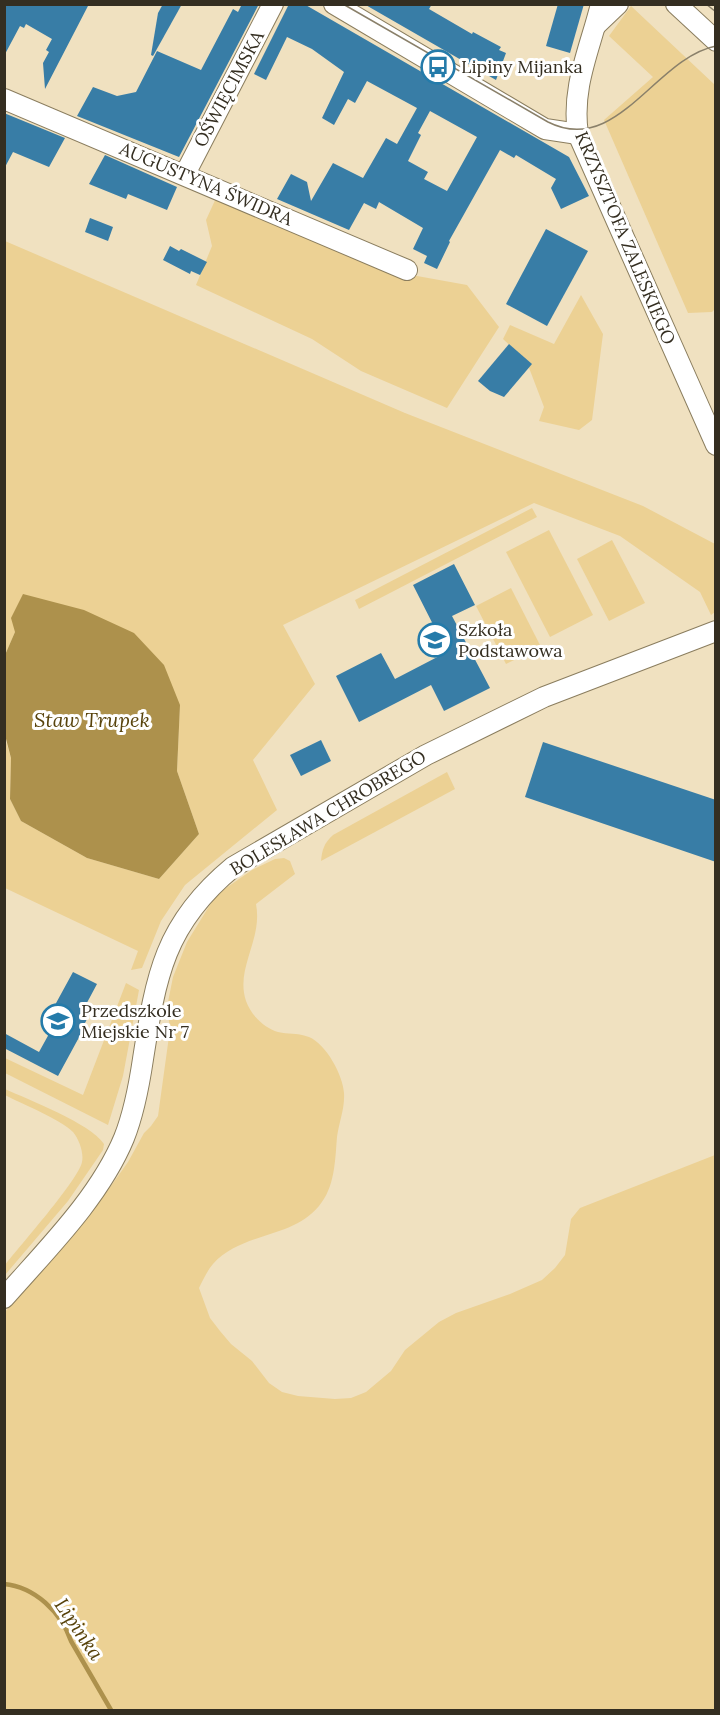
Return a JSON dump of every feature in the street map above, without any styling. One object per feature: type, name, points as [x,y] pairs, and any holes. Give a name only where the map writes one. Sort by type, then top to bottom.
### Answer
[{"type":"street","name":"OŚWIĘCIMSKA","points":[[184,174],[273,4]]},
{"type":"street","points":[[334,4],[545,129],[578,134]]},
{"type":"street","name":"KRZYSZTOFA ZALESKIEGO","points":[[601,4],[580,72],[576,121],[578,134],[716,445]]},
{"type":"street","name":"KRZYSZTOFA ZALESKIEGO","points":[[596,25],[618,4]]},
{"type":"street","points":[[676,4],[716,41]]},
{"type":"street","name":"AUGUSTYNA ŚWIDRA","points":[[4,99],[407,270]]},
{"type":"street","name":"BOLESŁAWA CHROBREGO","points":[[4,1298],[90,1196],[114,1160],[130,1122],[155,987],[163,963],[180,925],[216,881],[233,867],[426,755],[544,697],[716,631]]},
{"type":"shaded area","points":[[631,6],[715,85],[716,308],[712,312],[688,313],[604,120],[653,77],[609,36]]},
{"type":"shaded area","points":[[217,196],[406,274],[467,285],[499,327],[447,408],[361,371],[312,339],[196,285],[212,246],[206,220]]},
{"type":"shaded area","points":[[5,241],[405,413],[643,506],[715,544],[715,612],[711,615],[700,592],[620,536],[534,503],[283,625],[315,684],[253,760],[277,810],[185,885],[161,921],[142,968],[131,970],[138,951],[5,888],[4,735],[11,758],[10,799],[21,821],[87,858],[159,879],[199,834],[177,771],[180,705],[15,632],[5,655]]},
{"type":"shaded area","points":[[581,295],[603,334],[592,420],[579,430],[539,421],[544,407],[526,360],[503,339],[510,325],[554,344]]},
{"type":"shaded area","points":[[532,508],[537,517],[359,609],[355,600]]},
{"type":"shaded area","points":[[549,530],[593,615],[550,637],[506,552]]},
{"type":"shaded area","points":[[612,540],[645,603],[609,621],[577,559]]},
{"type":"shaded area","points":[[511,588],[541,647],[506,664],[476,606]]},
{"type":"shaded area","points":[[447,772],[455,789],[321,861],[324,847],[333,835]]},
{"type":"shaded area","points":[[284,858],[290,861],[295,874],[256,904],[256,930],[244,977],[246,1001],[255,1016],[273,1030],[304,1035],[322,1046],[337,1069],[343,1086],[344,1099],[336,1155],[328,1191],[319,1206],[308,1217],[238,1246],[213,1264],[199,1288],[210,1318],[231,1344],[252,1361],[269,1383],[282,1392],[298,1396],[351,1398],[366,1392],[391,1371],[405,1350],[439,1322],[456,1313],[542,1280],[565,1255],[571,1219],[580,1208],[715,1155],[715,1710],[5,1710],[5,1312],[108,1190],[128,1162],[144,1133],[158,1116],[170,1029],[167,1007],[173,977],[187,942],[216,895],[252,870],[275,859]]},
{"type":"shaded area","points":[[126,983],[139,990],[123,1076],[108,1125],[5,1073],[5,1058],[83,1095]]},
{"type":"shaded area","points":[[5,1089],[73,1120],[97,1136],[104,1144],[103,1150],[68,1201],[5,1275],[5,1265],[71,1183],[82,1162],[82,1154],[73,1132],[50,1117],[5,1095]]},
{"type":"water","name":"Staw Trupek","points":[[23,594],[84,610],[134,633],[164,665],[180,705],[177,771],[199,834],[159,879],[87,858],[21,821],[10,799],[11,758],[5,735],[5,655],[15,632],[11,618]]},
{"type":"building","points":[[4,4],[89,4],[45,89],[43,63],[52,39],[26,24],[24,28],[20,26],[4,56]]},
{"type":"building","points":[[163,4],[182,4],[153,56],[151,55],[158,13]]},
{"type":"building","points":[[242,4],[259,4],[179,157],[77,116],[93,87],[117,96],[136,92],[157,51],[201,70],[233,9],[238,12]]},
{"type":"building","points":[[289,4],[304,4],[569,157],[589,196],[561,209],[551,188],[556,179],[516,155],[514,158],[500,150],[449,241],[437,269],[424,263],[427,256],[413,249],[423,228],[379,202],[376,209],[364,203],[349,230],[277,199],[291,174],[307,182],[311,201],[333,163],[363,178],[386,138],[397,144],[417,108],[367,81],[355,103],[348,99],[334,125],[322,118],[344,72],[312,49],[287,37],[266,80],[254,74]],"holes":[[[430,111],[477,137],[447,191],[424,179],[428,172],[408,161],[421,135],[418,133]]]},
{"type":"building","points":[[364,4],[432,4],[429,9],[472,34],[473,32],[501,47],[499,50],[506,53],[496,80]]},
{"type":"building","points":[[558,4],[584,4],[570,53],[546,46]]},
{"type":"building","points":[[4,113],[65,138],[49,167],[13,152],[4,169]]},
{"type":"building","points":[[105,155],[177,187],[167,210],[128,194],[126,199],[89,184]]},
{"type":"building","points":[[90,218],[113,227],[108,241],[85,232]]},
{"type":"building","points":[[546,229],[588,251],[547,326],[506,304]]},
{"type":"building","points":[[170,246],[207,262],[200,275],[191,271],[190,274],[163,260]]},
{"type":"building","points":[[509,344],[532,364],[504,397],[490,391],[478,381]]},
{"type":"building","points":[[454,564],[475,605],[452,616],[490,688],[444,711],[431,685],[359,722],[336,676],[381,653],[395,679],[447,652],[413,585]]},
{"type":"building","points":[[321,740],[331,761],[301,776],[290,755]]},
{"type":"building","points":[[543,742],[716,800],[716,862],[525,797]]},
{"type":"building","points":[[73,972],[97,984],[82,1012],[89,1015],[83,1030],[58,1076],[4,1048],[4,1033],[39,1052],[55,1023],[52,1022],[59,1008],[55,1005]]},
{"type":"waterway","name":"Lipinka","points":[[4,1584],[26,1590],[54,1611],[111,1710]]},
{"type":"tram line","points":[[343,4],[548,122],[573,129],[595,127],[615,116],[694,54],[716,46]]},
{"type":"tram line","points":[[706,4],[716,12]]},
{"type":"place","name":"Lipiny Mijanka","points":[[438,67]]},
{"type":"place","name":"Szkoła Podstawowa","points":[[435,640]]},
{"type":"place","name":"Przedszkole Miejskie Nr 7","points":[[58,1021]]}]
